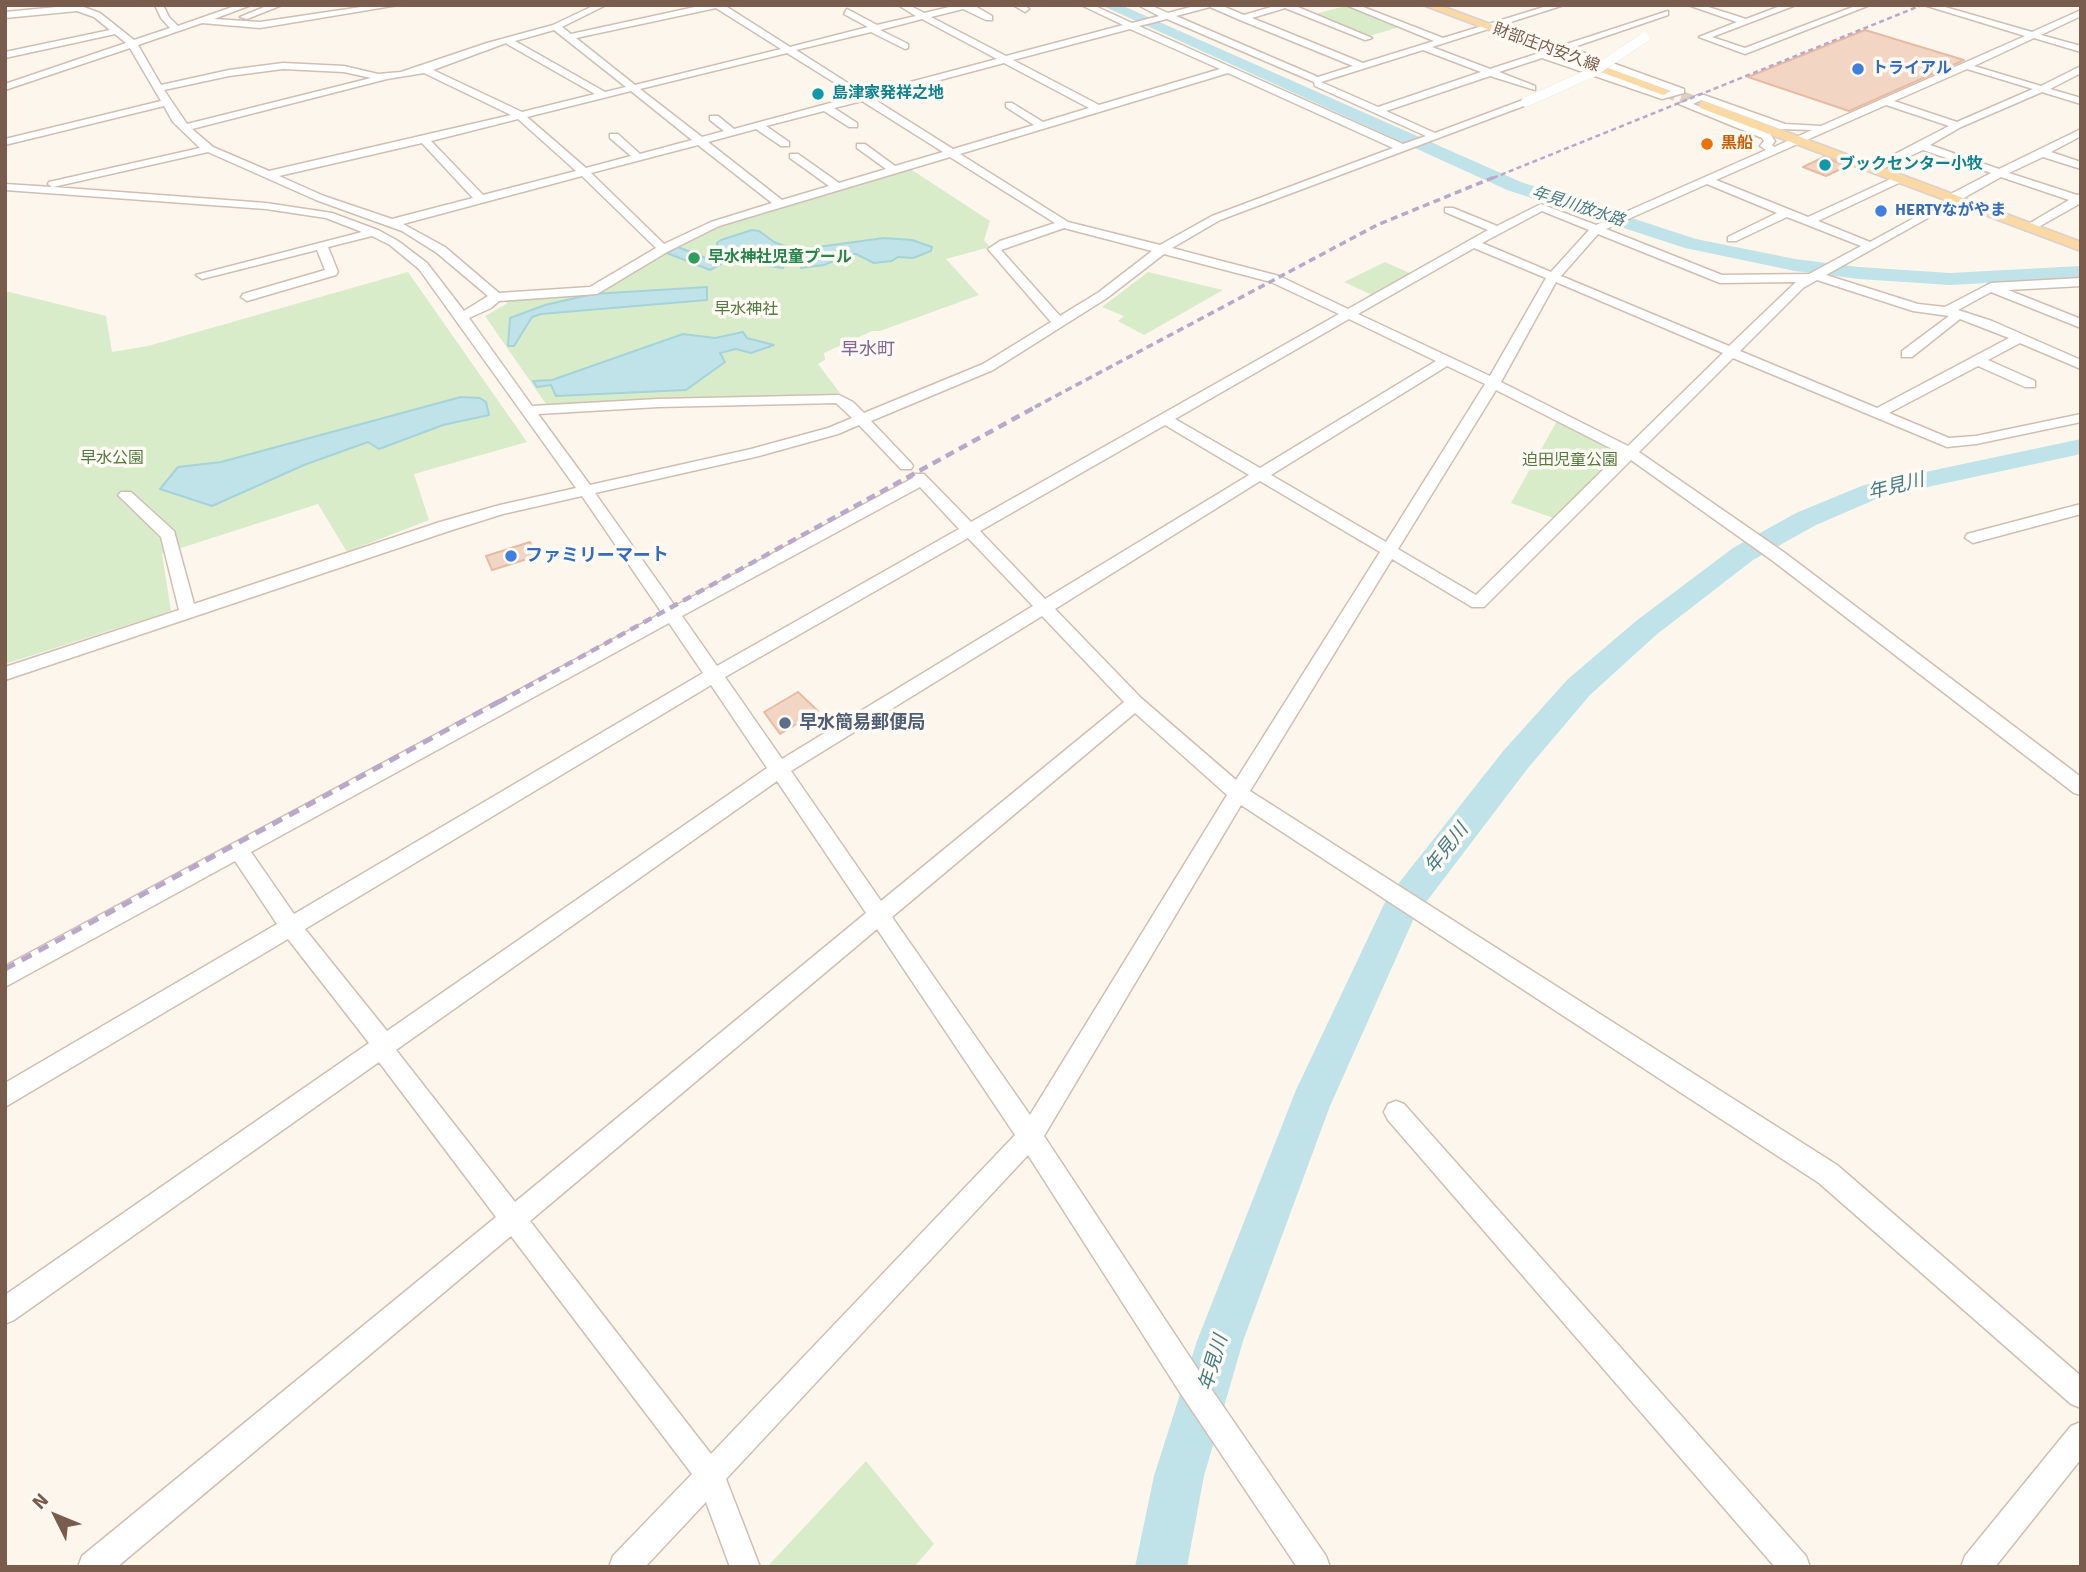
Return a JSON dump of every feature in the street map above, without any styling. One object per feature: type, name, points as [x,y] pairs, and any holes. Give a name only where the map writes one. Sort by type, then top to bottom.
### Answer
[{"type":"main road","name":"財部庄内安久線","points":[[1428,5],[1491,28],[1547,53],[1664,91]]},
{"type":"main road","points":[[1704,105],[2081,247]]},
{"type":"street","points":[[159,5],[165,18],[176,29]]},
{"type":"street","points":[[5,87],[247,5]]},
{"type":"street","points":[[244,17],[278,5]]},
{"type":"street","points":[[228,12],[244,17],[264,17],[314,9],[314,5]]},
{"type":"street","points":[[201,20],[260,25],[394,5]]},
{"type":"street","points":[[185,128],[424,69],[489,45],[556,27],[602,5]]},
{"type":"street","points":[[570,37],[717,5],[1064,224],[1275,279],[1493,383],[1629,452],[1779,557],[2081,788]]},
{"type":"street","points":[[902,5],[1100,110]]},
{"type":"street","points":[[1085,5],[1402,148]]},
{"type":"street","points":[[1142,5],[1164,17],[1317,80],[1560,5]]},
{"type":"street","points":[[392,223],[1210,5],[1362,66]]},
{"type":"street","points":[[1243,18],[1287,5],[1368,38]]},
{"type":"street","points":[[1350,5],[1445,42]]},
{"type":"street","points":[[1516,5],[1538,13]]},
{"type":"street","points":[[5,674],[500,510],[754,453],[863,420],[988,367],[1103,295],[1162,249],[1207,222],[1244,205],[1526,102],[1591,74],[1644,38],[1673,5]]},
{"type":"street","points":[[1792,5],[1703,37],[1745,51],[1866,5]]},
{"type":"street","points":[[1928,5],[2081,49]]},
{"type":"street","points":[[267,175],[966,6],[989,19]]},
{"type":"street","points":[[1701,6],[1747,22]]},
{"type":"street","points":[[5,15],[78,8],[97,15],[132,43],[166,103],[185,128],[209,149],[320,198],[392,223],[440,250],[487,287],[495,297]]},
{"type":"street","points":[[847,12],[905,46]]},
{"type":"street","points":[[1377,111],[1665,13]]},
{"type":"street","points":[[624,1567],[1030,1136],[1238,793],[1493,383],[1553,277],[1597,229],[2081,13]]},
{"type":"street","points":[[1393,30],[1405,26]]},
{"type":"street","points":[[556,27],[781,205]]},
{"type":"street","points":[[5,55],[117,31]]},
{"type":"street","points":[[823,32],[834,38]]},
{"type":"street","points":[[1326,51],[1380,34]]},
{"type":"street","points":[[510,41],[603,95]]},
{"type":"street","points":[[1547,53],[1662,96],[1681,91],[1565,47]]},
{"type":"street","points":[[1425,48],[1532,88]]},
{"type":"street","points":[[157,89],[243,71],[283,66],[344,69],[385,77]]},
{"type":"street","points":[[1966,66],[2081,101]]},
{"type":"street","points":[[424,69],[519,116],[584,172],[663,248]]},
{"type":"street","points":[[1874,169],[1922,146],[1957,125],[2042,89],[2081,69]]},
{"type":"street","points":[[462,317],[487,305],[495,297],[593,290],[663,248],[715,224],[1227,70]]},
{"type":"street","points":[[1318,84],[1432,137]]},
{"type":"street","points":[[1773,150],[1765,146],[1770,141],[1766,136],[1684,104],[1701,97],[1784,127],[1812,125],[1823,129]]},
{"type":"street","points":[[1885,102],[1957,125]]},
{"type":"street","points":[[5,142],[166,103]]},
{"type":"street","points":[[1009,105],[1044,127]]},
{"type":"street","points":[[827,107],[853,125]]},
{"type":"street","points":[[714,118],[733,133]]},
{"type":"street","points":[[758,126],[785,144]]},
{"type":"street","points":[[1164,419],[1478,603],[1629,452],[1812,277],[2000,173],[2081,132]]},
{"type":"street","points":[[614,136],[639,158]]},
{"type":"street","points":[[424,139],[480,200]]},
{"type":"street","points":[[861,146],[895,171]]},
{"type":"street","points":[[1922,146],[2079,199]]},
{"type":"street","points":[[5,199],[34,188],[209,149]]},
{"type":"street","points":[[2042,153],[2081,166]]},
{"type":"street","points":[[794,156],[838,188]]},
{"type":"street","points":[[1810,221],[1899,179]]},
{"type":"street","points":[[1706,180],[1870,246]]},
{"type":"street","points":[[5,187],[266,206],[328,215],[374,232],[394,243],[423,266],[529,410],[880,916],[1030,1136],[1315,1567]]},
{"type":"street","points":[[2029,228],[2079,199]]},
{"type":"street","points":[[5,1096],[713,676],[1541,206],[1720,279],[1812,277],[1917,308],[1953,313],[2081,365]]},
{"type":"street","points":[[1449,210],[1497,230]]},
{"type":"street","points":[[1732,239],[1787,212]]},
{"type":"street","points":[[1059,323],[994,249],[1004,243],[1064,224]]},
{"type":"street","points":[[202,275],[374,232]]},
{"type":"street","points":[[1473,243],[1940,441],[1955,444],[2081,418]]},
{"type":"street","points":[[247,297],[332,272],[322,247]]},
{"type":"street","points":[[1907,354],[1953,313],[1991,287],[2081,282]]},
{"type":"street","points":[[1991,287],[2081,324]]},
{"type":"street","points":[[1877,414],[2020,338]]},
{"type":"street","points":[[5,1311],[778,770],[1446,361]]},
{"type":"street","points":[[1978,361],[2030,384]]},
{"type":"street","points":[[529,410],[658,403],[830,399],[844,402],[906,466]]},
{"type":"street","points":[[5,977],[920,478],[1135,703],[1238,793],[1828,1174],[2081,1394]]},
{"type":"street","points":[[126,495],[168,535],[188,613]]},
{"type":"street","points":[[1973,538],[2081,509]]},
{"type":"street","points":[[93,1567],[1135,703]]},
{"type":"street","points":[[238,849],[291,927],[377,1035],[383,1047],[512,1220],[710,1475],[745,1567]]},
{"type":"street","points":[[1396,1112],[1796,1567]]},
{"type":"street","points":[[1976,1567],[2081,1436]]},
{"type":"green space","points":[[1349,5],[1403,26],[1369,36],[1315,14]]},
{"type":"green space","name":"早水神社","points":[[909,168],[990,221],[984,240],[990,247],[946,259],[979,295],[880,331],[872,331],[824,353],[825,360],[818,364],[840,393],[822,396],[546,404],[485,316],[506,304],[509,298],[587,293],[716,225]]},
{"type":"green space","points":[[1385,262],[1412,274],[1374,296],[1344,282]]},
{"type":"green space","name":"早水公園","points":[[408,272],[527,442],[414,474],[429,520],[347,552],[318,504],[162,554],[171,611],[5,664],[5,291],[106,316],[112,352],[148,346]]},
{"type":"green space","points":[[1148,272],[1223,290],[1144,335],[1118,321],[1124,316],[1102,307]]},
{"type":"green space","name":"迫田児童公園","points":[[1558,419],[1620,454],[1556,519],[1511,503]]},
{"type":"green space","points":[[866,1461],[934,1544],[914,1567],[767,1567]]},
{"type":"water","points":[[752,230],[793,249],[783,268],[761,265],[718,251],[717,243],[721,240]]},
{"type":"water","points":[[884,238],[912,240],[932,247],[931,251],[913,258],[898,257],[892,261],[874,263],[856,254],[850,254],[824,265],[801,268],[810,248]]},
{"type":"water","name":"早水神社児童プール","points":[[678,247],[721,264],[710,270],[667,253]]},
{"type":"water","points":[[707,287],[707,300],[541,314],[532,317],[514,346],[508,346],[510,318],[545,305],[593,294]]},
{"type":"water","points":[[743,332],[747,338],[774,345],[751,353],[736,349],[720,353],[725,362],[686,390],[556,396],[551,385],[537,387],[533,381],[552,380],[683,334],[715,338]]},
{"type":"water","points":[[461,397],[480,398],[486,402],[489,415],[443,425],[379,449],[368,442],[304,465],[212,506],[160,489],[178,467],[221,462]]},
{"type":"building","name":"トライアル","points":[[1865,30],[1964,60],[1849,111],[1748,77]]},
{"type":"building","name":"ブックセンター小牧","points":[[1824,157],[1847,166],[1826,176],[1803,167]]},
{"type":"building","name":"ファミリーマート","points":[[530,542],[537,556],[492,570],[486,556]]},
{"type":"building","name":"早水簡易郵便局","points":[[798,692],[818,711],[780,734],[764,712]]},
{"type":"waterway","name":"年見川放水路","points":[[1108,5],[1514,186],[1692,244],[1795,265],[1859,273],[1950,279],[2081,272]]},
{"type":"waterway","name":"年見川","points":[[1161,1567],[1179,1476],[1220,1341],[1310,1104],[1400,909],[1516,759],[1579,687],[1646,628],[1743,554],[1806,519],[1873,491],[2081,446]]},
{"type":"tunnel","points":[[1664,91],[1704,105]]},
{"type":"railway","points":[[1493,178],[1922,5]]},
{"type":"railway","points":[[1035,407],[1377,225],[1497,176]]},
{"type":"railway","points":[[499,702],[1039,405]]},
{"type":"railway","points":[[5,969],[502,700]]},
{"type":"place","name":"トライアル","points":[[1858,69]]},
{"type":"place","name":"島津家発祥之地","points":[[818,94]]},
{"type":"place","name":"黒船","points":[[1707,144]]},
{"type":"place","name":"ブックセンター小牧","points":[[1825,165]]},
{"type":"place","name":"HERTYながやま","points":[[1881,211]]},
{"type":"place","name":"早水神社児童プール","points":[[694,258]]},
{"type":"place","name":"ファミリーマート","points":[[511,556]]},
{"type":"place","name":"早水簡易郵便局","points":[[785,723]]},
{"type":"district","name":"早水町","points":[[868,350]]}]
